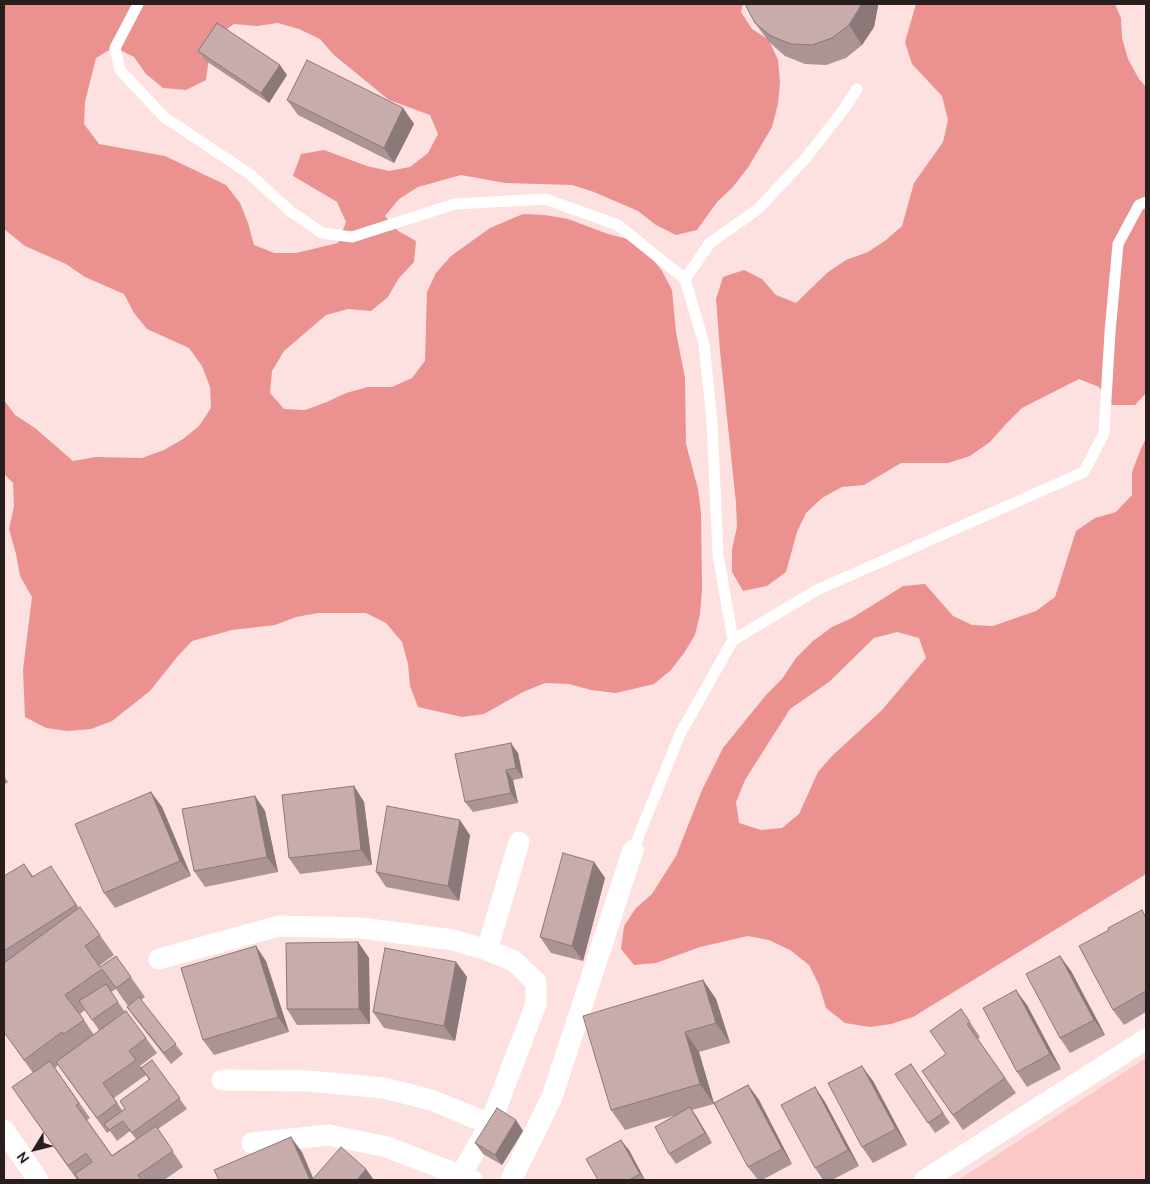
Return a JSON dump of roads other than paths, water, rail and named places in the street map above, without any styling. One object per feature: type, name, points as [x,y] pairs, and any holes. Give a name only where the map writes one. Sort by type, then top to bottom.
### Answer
[{"type":"street","points":[[487,950],[519,842]]},
{"type":"street","points":[[511,1180],[552,1097],[633,850]]},
{"type":"street","points":[[159,959],[279,926],[360,928],[452,940],[487,950],[514,961],[536,982],[536,1004],[490,1124],[464,1179],[387,1147],[329,1135],[252,1143]]},
{"type":"street","points":[[925,1180],[1146,1039]]},
{"type":"street","points":[[222,1080],[308,1081],[384,1088],[431,1100],[490,1124]]},
{"type":"street","points":[[4,1130],[38,1180]]},
{"type":"lane","points":[[138,4],[115,48],[120,70],[164,117],[251,175],[290,211],[322,233],[352,237],[456,204],[545,199],[618,225],[684,279],[704,344],[712,421],[718,555],[733,640]]},
{"type":"lane","points":[[684,279],[710,243],[758,208],[806,158],[857,89]]},
{"type":"lane","points":[[633,850],[680,734],[733,640],[817,590],[1084,472],[1104,433],[1118,244],[1138,205],[1146,202]]}]
